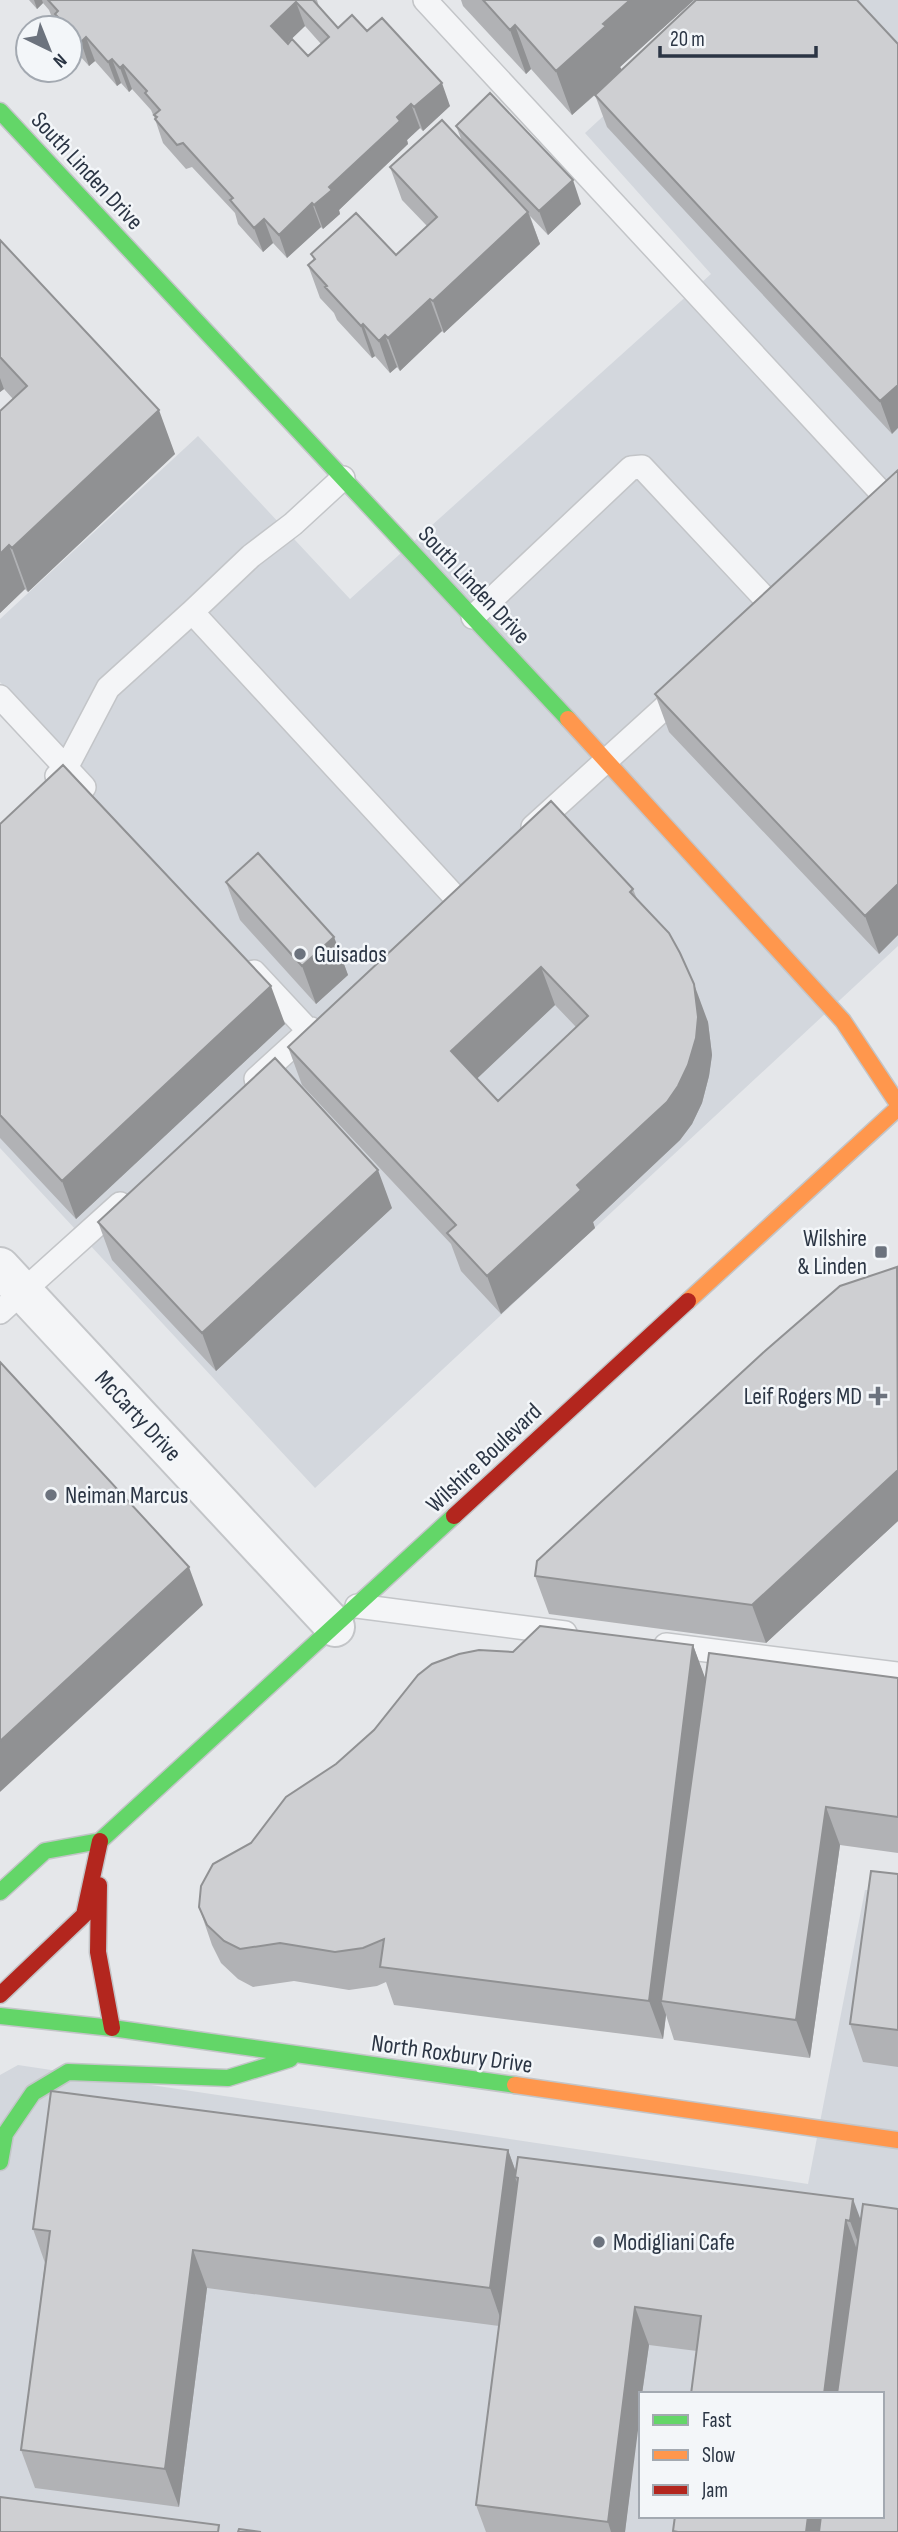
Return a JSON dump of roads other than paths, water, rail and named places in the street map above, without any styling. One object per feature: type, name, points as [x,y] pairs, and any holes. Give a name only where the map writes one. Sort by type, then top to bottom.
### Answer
[{"type":"street","name":"South Linden Drive","points":[[0,111],[607,760],[843,1021],[898,1106]]},
{"type":"street","name":"Wilshire Boulevard","points":[[100,1841],[898,1106]]},
{"type":"street","name":"McCarty Drive","points":[[8,1290],[346,1617]]},
{"type":"street","points":[[0,1892],[45,1851],[100,1841]]},
{"type":"street","points":[[0,1995],[84,1915],[100,1841]]},
{"type":"street","points":[[100,1841],[98,1952],[112,2028]]},
{"type":"street","name":"North Roxbury Drive","points":[[0,2016],[112,2028],[898,2140]]},
{"type":"street","points":[[0,2162],[5,2134],[33,2092],[68,2072],[228,2078],[301,2056]]},
{"type":"lane","points":[[425,0],[894,499],[871,520]]},
{"type":"lane","points":[[473,617],[631,468],[642,467],[774,608]]},
{"type":"lane","points":[[38,793],[66,768],[108,688],[251,556],[293,524],[343,478]]},
{"type":"lane","points":[[755,626],[793,590]]},
{"type":"lane","points":[[192,612],[456,898]]},
{"type":"lane","points":[[517,842],[696,678]]},
{"type":"lane","points":[[0,697],[94,798]]},
{"type":"lane","points":[[436,916],[476,879]]},
{"type":"lane","points":[[243,960],[309,1031]]},
{"type":"lane","points":[[238,1096],[328,1014]]},
{"type":"lane","points":[[8,1290],[138,1188]]},
{"type":"lane","points":[[346,1617],[588,1636]]},
{"type":"lane","points":[[642,1642],[898,1674]]},
{"type":"place","name":"Guisados","points":[[300,954]]},
{"type":"place","name":"Wilshire & Linden","points":[[881,1252]]},
{"type":"place","name":"Leif Rogers MD","points":[[878,1396]]},
{"type":"place","name":"Neiman Marcus","points":[[51,1495]]},
{"type":"place","name":"Modigliani Cafe","points":[[599,2242]]}]
